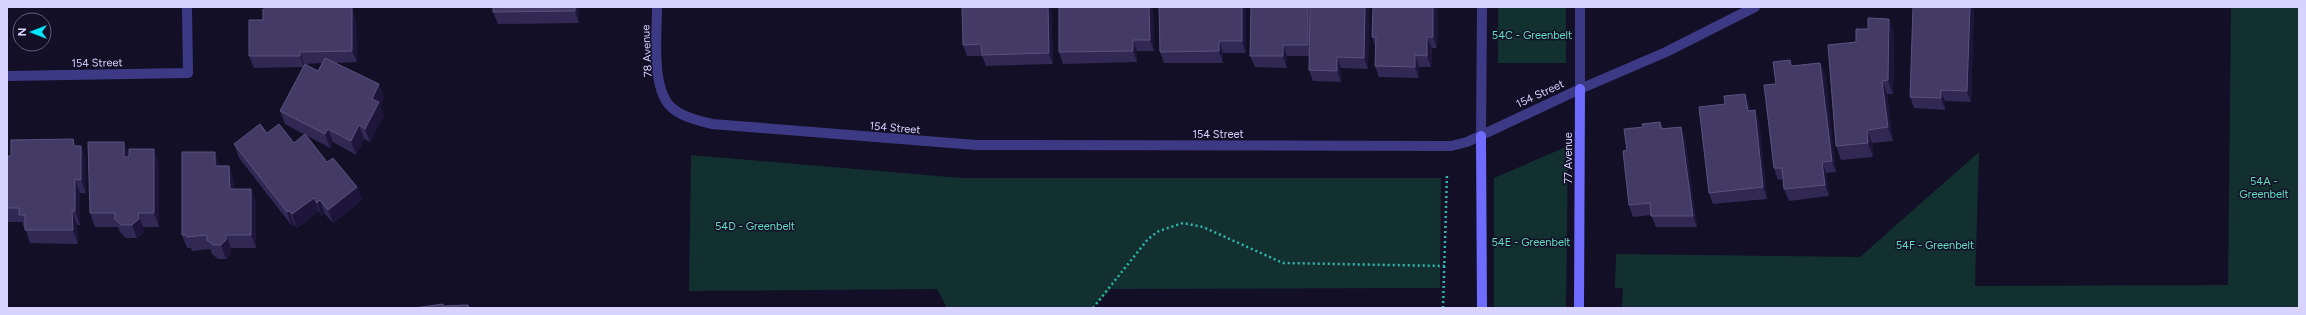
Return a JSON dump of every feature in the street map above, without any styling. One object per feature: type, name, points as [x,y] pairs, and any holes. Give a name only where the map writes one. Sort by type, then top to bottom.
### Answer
[{"type":"street","name":"154 Street","points":[[7,76],[188,74],[187,7]]},
{"type":"street","name":"78 Avenue","points":[[657,7],[658,71],[664,93]]},
{"type":"street","points":[[1482,7],[1482,308]]},
{"type":"street","name":"77 Avenue","points":[[1580,7],[1580,308]]},
{"type":"street","name":"154 Street","points":[[664,93],[670,105],[678,112],[688,118],[712,124],[941,144],[1450,146],[1481,136],[1580,89],[1666,52],[1755,7]]},
{"type":"path","points":[[1444,308],[1447,174]]},
{"type":"path","points":[[1093,308],[1148,239],[1159,231],[1183,223],[1203,227],[1283,263],[1445,266]]},
{"type":"green space","name":"54C - Greenbelt","points":[[1498,7],[1566,7],[1566,63],[1498,63]]},
{"type":"green space","points":[[2231,7],[2299,7],[2299,308],[1622,308],[1623,288],[1615,288],[1616,254],[1860,257],[1979,152],[1975,286],[2228,285]]},
{"type":"green space","name":"54E - Greenbelt","points":[[1568,146],[1566,308],[1494,308],[1494,178]]},
{"type":"green space","name":"54D - Greenbelt","points":[[691,155],[961,178],[1441,178],[1440,288],[1111,289],[1093,308],[947,308],[937,289],[689,291]]},
{"type":"building","points":[[267,7],[352,8],[352,51],[300,52],[300,56],[249,56],[249,20],[263,20],[263,9],[267,9]]},
{"type":"building","points":[[493,7],[575,7],[575,11],[493,12]]},
{"type":"building","points":[[962,7],[1048,7],[1049,53],[982,55],[981,44],[963,45]]},
{"type":"building","points":[[1059,7],[1149,7],[1150,40],[1133,40],[1133,51],[1059,52]]},
{"type":"building","points":[[1159,7],[1242,7],[1242,41],[1219,41],[1219,51],[1160,52]]},
{"type":"building","points":[[1251,7],[1308,7],[1308,45],[1283,45],[1283,56],[1250,56]]},
{"type":"building","points":[[1310,7],[1365,7],[1364,58],[1337,57],[1337,71],[1309,70]]},
{"type":"building","points":[[1373,7],[1433,7],[1433,37],[1427,37],[1427,56],[1415,55],[1415,67],[1375,66],[1376,37],[1372,37]]},
{"type":"building","points":[[1913,7],[1970,7],[1967,91],[1941,90],[1941,98],[1910,97]]},
{"type":"building","points":[[1868,18],[1889,19],[1888,80],[1882,81],[1888,127],[1867,130],[1868,143],[1836,146],[1828,45],[1856,42],[1856,29],[1868,29]]},
{"type":"building","points":[[325,58],[379,84],[372,99],[379,102],[365,129],[359,125],[351,141],[328,129],[325,134],[280,111],[305,64],[318,71]]},
{"type":"building","points":[[1790,60],[1791,66],[1820,63],[1832,161],[1822,162],[1825,185],[1784,189],[1782,168],[1774,168],[1764,85],[1776,84],[1773,62]]},
{"type":"building","points":[[1745,94],[1748,111],[1755,110],[1763,187],[1709,193],[1699,107],[1725,104],[1724,96]]},
{"type":"building","points":[[1660,122],[1661,129],[1681,127],[1693,216],[1651,216],[1650,203],[1629,205],[1623,151],[1627,150],[1624,129],[1643,127],[1642,124]]},
{"type":"building","points":[[260,124],[267,133],[279,124],[294,143],[305,134],[327,162],[333,158],[357,187],[328,210],[320,200],[317,203],[314,198],[292,214],[289,211],[287,212],[234,144]]},
{"type":"building","points":[[73,139],[74,146],[81,146],[81,180],[75,179],[75,211],[72,211],[73,230],[25,230],[25,215],[19,215],[19,208],[7,208],[7,156],[11,156],[11,140]]},
{"type":"building","points":[[88,142],[124,142],[124,157],[129,157],[129,149],[154,149],[154,213],[138,213],[139,219],[132,225],[121,225],[115,219],[115,213],[90,213]]},
{"type":"building","points":[[182,152],[215,152],[215,166],[229,166],[230,189],[251,189],[251,235],[226,235],[226,240],[221,245],[213,245],[207,240],[207,235],[187,237],[187,235],[182,235]]},
{"type":"building","points":[[443,304],[443,306],[468,305],[469,308],[415,308]]},
{"type":"park label","name":"54A - Greenbelt","points":[[2264,187]]},
{"type":"park label","name":"54F - Greenbelt","points":[[1935,245]]}]
